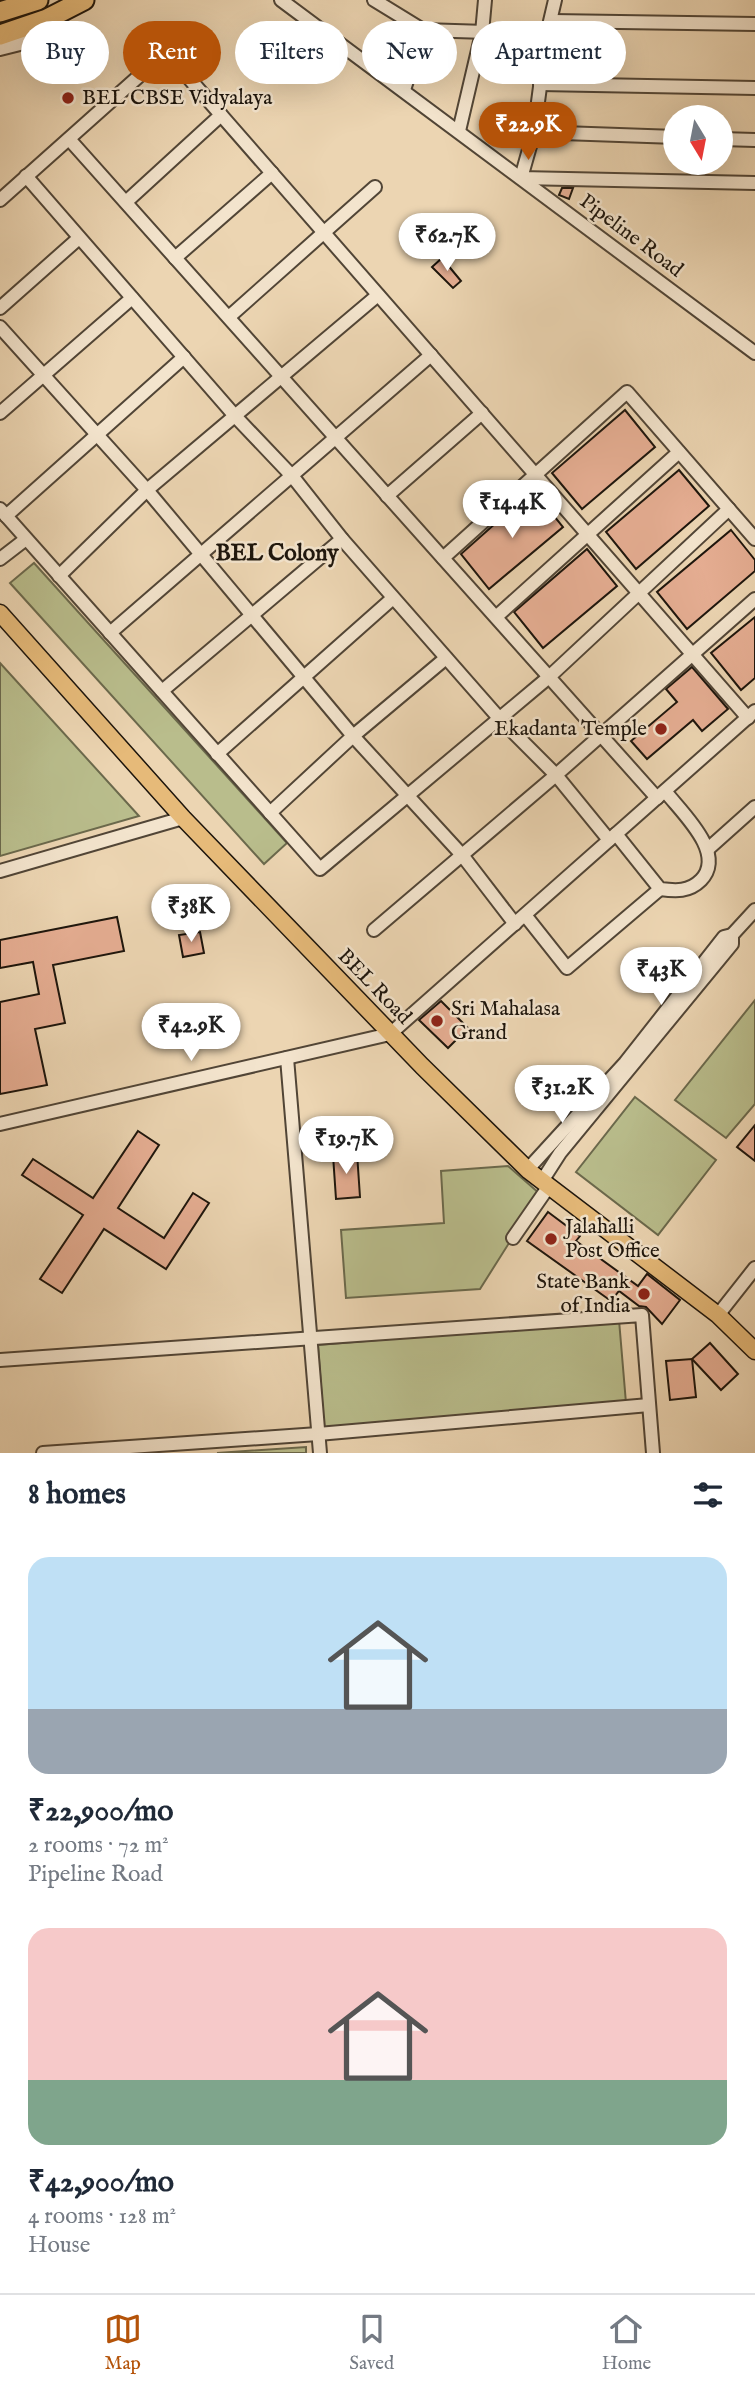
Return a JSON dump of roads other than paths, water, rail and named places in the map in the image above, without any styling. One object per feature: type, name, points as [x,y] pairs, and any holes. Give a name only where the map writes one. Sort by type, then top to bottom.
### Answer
[{"type":"highway","points":[[0,12],[39,0]]},
{"type":"highway","points":[[0,35],[47,19],[84,0]]},
{"type":"main road","name":"BEL Road","points":[[0,613],[183,818],[390,1034],[528,1169],[718,1315],[755,1351]]},
{"type":"street","points":[[0,49],[20,44],[47,19],[39,0]]},
{"type":"street","name":"Pipeline Road","points":[[281,0],[749,344],[755,353]]},
{"type":"street","points":[[374,0],[408,21]]},
{"type":"street","points":[[483,21],[485,0]]},
{"type":"street","points":[[552,21],[555,0]]},
{"type":"street","points":[[626,22],[755,24]]},
{"type":"street","points":[[0,200],[166,52],[639,594],[693,655],[751,714],[390,1034],[0,1124]]},
{"type":"street","points":[[459,131],[471,80]]},
{"type":"street","points":[[404,90],[406,84]]},
{"type":"street","points":[[755,88],[540,84],[534,132],[521,177],[755,183]]},
{"type":"street","points":[[126,202],[221,115]]},
{"type":"street","points":[[534,132],[663,137]]},
{"type":"street","points":[[26,176],[235,416],[293,477],[342,539],[499,718],[556,775],[660,888],[675,891],[690,888],[703,878],[709,864],[708,849],[661,794],[600,734],[69,138]]},
{"type":"street","points":[[733,139],[755,140]]},
{"type":"street","points":[[175,258],[272,173]]},
{"type":"street","points":[[230,316],[375,187]]},
{"type":"street","points":[[0,308],[79,237]]},
{"type":"street","points":[[59,576],[147,490],[283,378],[378,295]]},
{"type":"street","points":[[0,413],[132,298]]},
{"type":"street","points":[[0,327],[147,490],[353,736],[568,968],[660,888]]},
{"type":"street","points":[[110,633],[431,355]]},
{"type":"street","points":[[184,357],[3,513],[320,869],[549,677],[729,509]]},
{"type":"street","points":[[443,558],[627,392],[755,539]]},
{"type":"street","points":[[387,496],[482,414]]},
{"type":"street","points":[[496,617],[679,452]]},
{"type":"street","points":[[0,559],[26,539]]},
{"type":"street","points":[[162,691],[342,539]]},
{"type":"street","points":[[217,754],[393,597]]},
{"type":"street","points":[[374,930],[556,775],[755,599]]},
{"type":"street","points":[[270,813],[353,736],[446,658]]},
{"type":"street","points":[[708,849],[755,807]]},
{"type":"street","points":[[0,872],[183,818]]},
{"type":"street","points":[[528,1169],[625,1063],[724,937],[732,934],[755,910]]},
{"type":"street","points":[[513,1238],[546,1184],[559,1153],[732,944],[732,934]]},
{"type":"street","points":[[287,1058],[320,1453]]},
{"type":"street","points":[[718,1315],[755,1268]]},
{"type":"street","points":[[0,1360],[642,1315],[653,1453]]},
{"type":"street","points":[[43,1453],[318,1434],[649,1405]]},
{"type":"place","name":"BEL CBSE Vidyalaya","points":[[68,98]]},
{"type":"place","name":"Ekadanta Temple","points":[[661,729]]},
{"type":"place","name":"Sri Mahalasa Grand","points":[[437,1021]]},
{"type":"place","name":"Jalahalli Post Office","points":[[551,1239]]},
{"type":"place","name":"State Bank of India","points":[[644,1294]]},
{"type":"district","name":"BEL Colony","points":[[277,553]]}]
